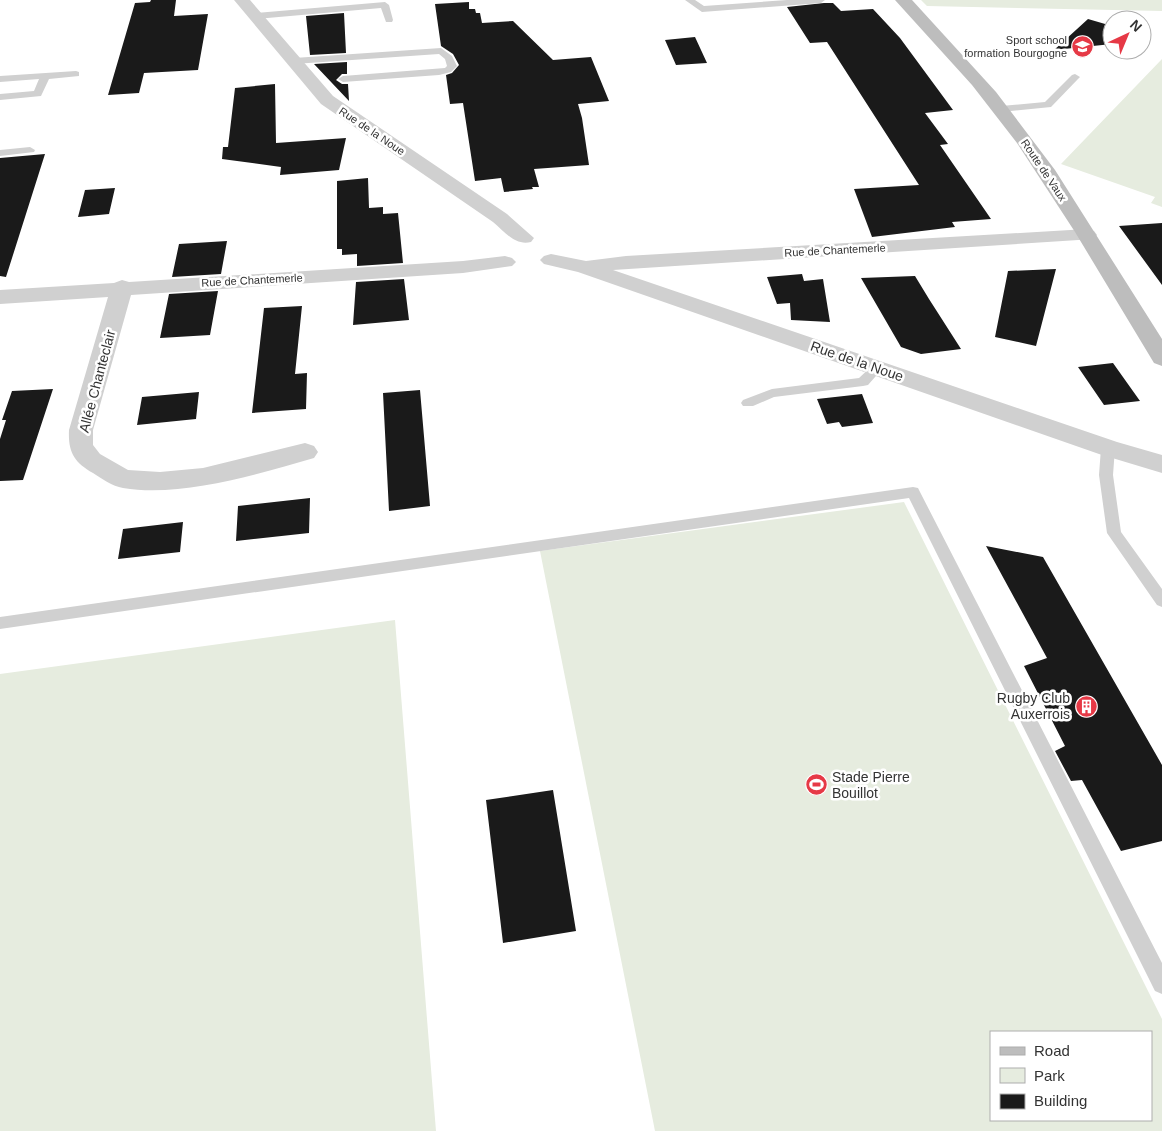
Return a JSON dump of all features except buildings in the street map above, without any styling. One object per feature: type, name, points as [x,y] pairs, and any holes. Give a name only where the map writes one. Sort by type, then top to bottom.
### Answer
[{"type":"street","name":"Rue de la Noue","points":[[242,0],[327,100],[500,218],[524,238]]},
{"type":"street","name":"Route de Vaux","points":[[903,0],[964,64],[1028,146],[1087,235],[1162,358]]},
{"type":"street","name":"Rue de Chantemerle","points":[[584,267],[644,261],[1087,235]]},
{"type":"street","points":[[505,262],[501,255],[502,250],[509,243],[524,238],[534,238],[548,243],[554,255],[537,266]]},
{"type":"street","name":"Rue de la Noue","points":[[505,262],[511,266],[584,267],[1108,448],[1162,464]]},
{"type":"street","name":"Rue de Chantemerle","points":[[0,296],[463,268],[505,262]]},
{"type":"street","name":"Allée Chanteclair","points":[[122,288],[81,430],[81,447],[91,460],[123,479],[160,481],[203,477],[305,452]]},
{"type":"lane","points":[[689,0],[702,9],[821,0]]},
{"type":"lane","points":[[256,16],[385,5],[389,20]]},
{"type":"lane","points":[[294,61],[441,51],[449,58],[452,66],[448,70],[439,72],[343,79]]},
{"type":"lane","points":[[0,79],[76,74]]},
{"type":"lane","points":[[0,97],[38,94],[45,76]]},
{"type":"lane","points":[[1001,109],[1048,105],[1076,77]]},
{"type":"lane","points":[[0,153],[30,150]]},
{"type":"lane","points":[[748,403],[772,393],[862,382],[878,368]]},
{"type":"lane","points":[[1108,448],[1106,475],[1114,533],[1162,601]]},
{"type":"lane","points":[[0,623],[913,492],[1162,984]]},
{"type":"green space","points":[[921,0],[1162,0],[1162,11],[927,6]]},
{"type":"green space","points":[[1162,59],[1162,207],[1151,203],[1155,197],[1061,164]]},
{"type":"green space","name":"Stade Pierre Bouillot","points":[[904,502],[1162,1019],[1162,1131],[655,1131],[540,551]]},
{"type":"green space","points":[[395,620],[436,1131],[0,1131],[0,674]]},
{"type":"place","name":"Sport school formation Bourgogne","points":[[1083,46]]},
{"type":"place","name":"Rugby Club Auxerrois","points":[[1086,706]]},
{"type":"place","name":"Stade Pierre Bouillot","points":[[816,785]]}]
